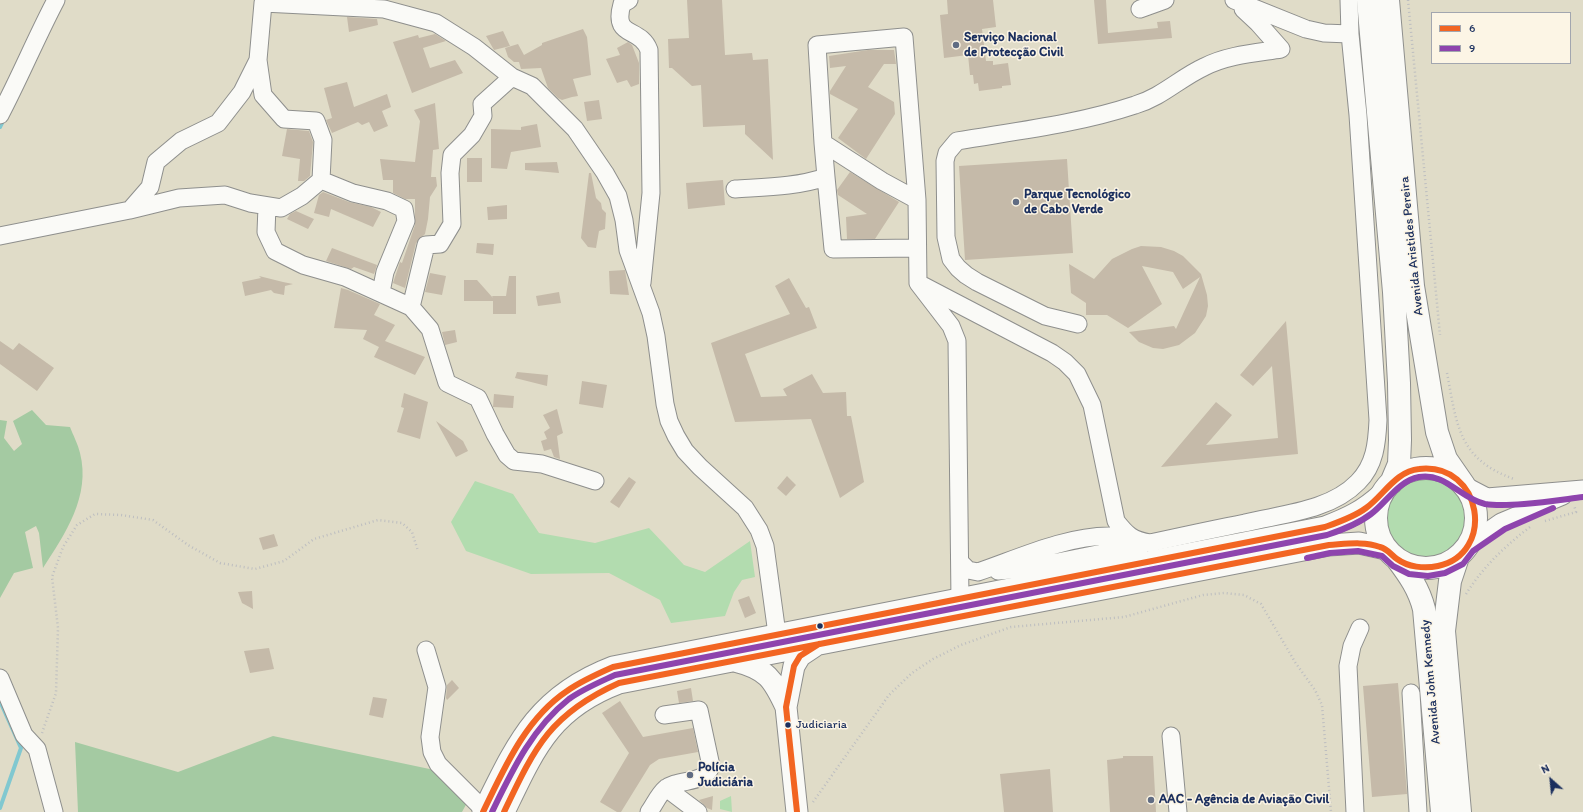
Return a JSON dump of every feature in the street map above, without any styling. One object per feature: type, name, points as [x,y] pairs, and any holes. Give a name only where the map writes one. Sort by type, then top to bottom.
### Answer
[{"type":"highway","name":"Avenida Aristides Pereira","points":[[1368,0],[1394,292],[1399,383],[1399,464],[1386,488]]},
{"type":"highway","name":"Avenida Aristides Pereira","points":[[1388,0],[1414,286],[1437,432],[1446,459],[1464,485]]},
{"type":"highway","points":[[1425,469],[1435,469],[1451,474],[1464,485],[1473,499],[1476,516],[1475,531],[1463,551],[1444,565],[1428,568],[1411,566],[1391,554],[1379,536],[1376,522],[1377,508],[1386,488],[1404,473],[1425,469]]},
{"type":"highway","name":"Avenida John Kennedy","points":[[1460,812],[1444,631],[1450,581],[1463,551]]},
{"type":"highway","name":"Avenida John Kennedy","points":[[1391,554],[1409,574],[1418,590],[1424,608],[1442,812]]},
{"type":"main road","points":[[490,811],[527,729],[552,702],[581,681],[613,667],[777,634],[960,600],[1325,527],[1351,518],[1367,507],[1386,488]]},
{"type":"main road","points":[[490,811],[542,739],[563,715],[589,696],[619,683],[1329,545],[1359,543],[1391,554]]},
{"type":"main road","points":[[786,707],[794,666],[800,656],[819,644]]},
{"type":"main road","points":[[733,661],[750,665],[765,673],[773,680],[786,707],[804,809]]},
{"type":"street","points":[[0,115],[25,66],[36,38],[56,0]]},
{"type":"street","points":[[628,0],[622,4],[618,15],[619,21],[622,26],[643,40],[649,50],[651,193],[642,288]]},
{"type":"street","points":[[1140,9],[1165,0]]},
{"type":"street","points":[[1233,0],[1306,29],[1324,33],[1350,34]]},
{"type":"street","points":[[1078,324],[1045,316],[977,282],[958,268],[951,259],[946,238],[945,161],[947,153],[957,141],[1075,121],[1135,105],[1157,97],[1202,67],[1215,61],[1281,49],[1258,23],[1233,0]]},
{"type":"street","points":[[960,562],[968,570],[978,572],[1023,569],[1144,542],[1297,511],[1323,504],[1342,494],[1358,482],[1371,463],[1377,444],[1378,420],[1358,115],[1350,34],[1349,0]]},
{"type":"street","points":[[0,236],[130,210],[179,198],[225,195],[250,203],[281,208],[302,196],[321,180],[323,140],[316,121],[284,119],[263,95],[258,60],[264,1],[384,10],[436,23],[474,47],[512,77],[532,86],[575,129],[605,172],[618,196],[624,220],[628,250],[642,288],[656,336],[669,421],[676,436],[686,451],[745,508],[759,530],[765,546],[777,634]]},
{"type":"street","points":[[917,248],[833,249],[826,177],[817,45],[904,37],[917,200],[918,283],[951,326],[957,341],[960,600]]},
{"type":"street","points":[[130,210],[150,187],[156,162],[181,141],[218,123],[242,92],[258,60]]},
{"type":"street","points":[[411,307],[426,245],[440,244],[452,224],[450,173],[452,155],[472,135],[483,116],[482,104],[512,77]]},
{"type":"street","points":[[824,143],[882,181],[917,200]]},
{"type":"street","points":[[735,189],[790,186],[808,183],[826,177]]},
{"type":"street","points":[[321,180],[353,193],[387,202],[404,209],[406,221],[385,272],[381,292]]},
{"type":"street","points":[[267,206],[266,232],[275,251],[303,265],[345,277],[381,292],[411,307],[430,329],[447,383],[478,398],[507,455],[514,460],[542,464],[595,481]]},
{"type":"street","points":[[918,283],[1052,353],[1065,362],[1077,374],[1092,405],[1116,520],[1125,533],[1144,542]]},
{"type":"street","points":[[1464,485],[1487,496],[1576,490]]},
{"type":"street","points":[[1463,551],[1501,522],[1576,490]]},
{"type":"street","points":[[1355,812],[1348,666],[1352,646],[1360,628]]},
{"type":"street","points":[[426,650],[437,687],[430,737],[432,752],[438,764],[490,811]]},
{"type":"street","points":[[0,678],[24,735],[37,749],[54,812]]},
{"type":"street","points":[[1411,693],[1418,812]]},
{"type":"street","points":[[649,812],[666,788],[706,775],[710,770],[711,763],[699,710],[664,715]]},
{"type":"street","points":[[1171,736],[1178,812]]},
{"type":"street","points":[[666,788],[698,812]]},
{"type":"path","points":[[1408,0],[1441,340]]},
{"type":"path","points":[[1446,370],[1458,428],[1470,452],[1492,470],[1514,479],[1520,479]]},
{"type":"path","points":[[1540,523],[1576,512],[1576,490]]},
{"type":"path","points":[[37,749],[56,693],[58,628],[52,576],[63,547],[77,525],[95,514],[121,515],[152,520],[188,546],[220,563],[255,569],[284,561],[314,539],[378,520],[402,524],[412,532],[418,551]]},
{"type":"path","points":[[1466,595],[1478,575],[1510,543],[1533,525]]},
{"type":"path","points":[[804,809],[889,695],[912,673],[933,659],[961,645],[1011,627],[1124,617],[1203,595],[1224,593],[1244,595],[1261,604],[1296,662],[1315,690],[1322,706],[1331,812]]},
{"type":"green space","points":[[32,410],[46,425],[70,427],[80,453],[82,484],[74,514],[60,542],[43,568],[39,533],[36,526],[25,532],[33,568],[14,573],[0,598],[0,420],[7,421],[4,438],[14,451],[22,444],[13,421]]},
{"type":"green space","points":[[1426,479],[1441,482],[1454,491],[1463,504],[1466,519],[1463,534],[1454,547],[1441,556],[1426,559],[1411,556],[1398,547],[1389,534],[1386,519],[1389,504],[1398,491],[1411,482]]},
{"type":"green space","points":[[475,481],[513,494],[539,533],[595,543],[649,528],[684,565],[705,572],[750,541],[755,577],[742,580],[734,592],[725,616],[671,623],[660,600],[609,573],[531,574],[466,551],[451,522]]},
{"type":"green space","points":[[273,736],[458,775],[469,799],[462,812],[78,812],[75,742],[178,772]]},
{"type":"green space","points":[[731,796],[732,812],[720,809],[720,801]]},
{"type":"building","points":[[687,0],[722,0],[725,55],[752,53],[753,60],[768,59],[773,160],[745,134],[745,125],[703,127],[701,85],[692,86],[672,68],[669,68],[668,39],[689,38]]},
{"type":"building","points":[[947,0],[993,0],[996,27],[982,29],[986,61],[993,61],[993,65],[1008,63],[1011,85],[1002,86],[1002,88],[979,91],[978,83],[974,84],[973,75],[970,75],[968,55],[944,58],[940,15],[948,14]]},
{"type":"building","points":[[1094,0],[1106,0],[1108,33],[1158,28],[1157,22],[1170,21],[1172,38],[1098,44]]},
{"type":"building","points":[[347,17],[377,19],[378,25],[349,32]]},
{"type":"building","points":[[583,29],[587,37],[591,75],[573,79],[578,96],[562,100],[548,88],[541,68],[521,69],[519,62],[514,62],[508,57],[505,48],[518,44],[524,55],[542,45],[542,43]]},
{"type":"building","points":[[503,31],[510,46],[494,50],[486,36]]},
{"type":"building","points":[[435,34],[446,41],[423,48],[430,68],[455,60],[463,73],[412,93],[393,42],[418,35],[419,38]]},
{"type":"building","points":[[628,42],[632,45],[639,63],[639,84],[631,87],[627,80],[617,83],[606,59],[620,55],[617,48]]},
{"type":"building","points":[[868,50],[894,50],[896,64],[884,64],[868,87],[894,102],[895,114],[866,159],[838,138],[858,109],[830,94],[830,91],[846,66],[830,68],[829,56]]},
{"type":"building","points":[[347,82],[354,107],[387,94],[391,107],[382,111],[388,126],[374,132],[369,122],[362,125],[358,122],[332,133],[326,120],[332,118],[324,88]]},
{"type":"building","points":[[599,100],[602,119],[587,121],[584,102]]},
{"type":"building","points":[[435,103],[439,149],[433,150],[431,177],[436,177],[437,186],[430,197],[425,234],[416,243],[405,288],[393,283],[400,262],[402,263],[415,225],[415,199],[405,199],[393,193],[393,180],[383,180],[380,159],[415,162],[420,121],[414,110]]},
{"type":"building","points":[[537,124],[541,147],[511,152],[507,169],[491,168],[491,129],[521,130],[521,127]]},
{"type":"building","points":[[287,129],[309,131],[313,142],[310,176],[304,181],[298,181],[300,159],[282,156]]},
{"type":"building","points":[[467,158],[482,158],[482,182],[467,182]]},
{"type":"building","name":"Parque Tecnológico de Cabo Verde","points":[[1067,159],[1073,253],[965,260],[959,166]]},
{"type":"building","points":[[557,162],[559,173],[525,170],[525,163]]},
{"type":"building","points":[[850,172],[899,202],[875,239],[847,239],[846,217],[867,214],[838,195],[837,190]]},
{"type":"building","points":[[589,173],[591,173],[596,198],[601,203],[602,209],[606,213],[605,229],[599,231],[596,248],[588,247],[581,238]]},
{"type":"building","points":[[723,180],[725,205],[688,209],[686,183]]},
{"type":"building","points":[[323,192],[349,202],[371,207],[381,212],[373,227],[331,209],[329,217],[314,213],[319,195]]},
{"type":"building","points":[[507,205],[507,219],[488,220],[487,207]]},
{"type":"building","points":[[296,211],[314,219],[308,229],[287,219],[290,214]]},
{"type":"building","points":[[477,243],[494,244],[493,255],[476,253]]},
{"type":"building","points":[[1141,246],[1161,247],[1174,251],[1183,256],[1201,274],[1207,295],[1208,306],[1206,316],[1195,333],[1179,345],[1163,349],[1153,348],[1139,342],[1129,332],[1174,326],[1176,329],[1200,277],[1183,289],[1173,272],[1142,266],[1162,304],[1128,328],[1107,315],[1086,315],[1086,303],[1071,293],[1069,264],[1094,279],[1112,259]]},
{"type":"building","points":[[332,248],[377,265],[374,274],[354,267],[351,269],[326,261]]},
{"type":"building","points":[[625,270],[629,295],[610,294],[609,271]]},
{"type":"building","points":[[430,273],[446,276],[442,295],[425,292]]},
{"type":"building","points":[[259,276],[293,284],[285,286],[284,295],[274,293],[271,290],[245,296],[242,282],[261,278]]},
{"type":"building","points":[[509,276],[516,276],[516,314],[493,314],[493,301],[464,301],[464,280],[477,280],[493,298],[492,296],[506,296]]},
{"type":"building","points":[[789,278],[806,308],[809,307],[817,328],[745,354],[761,397],[787,396],[783,389],[812,374],[823,393],[846,392],[847,416],[851,416],[864,482],[840,498],[811,419],[735,422],[711,343],[790,314],[775,286]]},
{"type":"building","points":[[341,288],[380,304],[374,315],[395,325],[385,341],[425,357],[415,375],[374,357],[379,347],[363,339],[367,330],[334,328]]},
{"type":"building","points":[[559,292],[561,303],[538,306],[536,296]]},
{"type":"building","points":[[1286,321],[1298,454],[1161,467],[1216,402],[1232,415],[1206,445],[1278,438],[1272,366],[1253,386],[1240,375]]},
{"type":"building","points":[[455,330],[457,342],[445,345],[442,332]]},
{"type":"building","points":[[0,341],[13,350],[19,343],[54,368],[37,391],[0,364]]},
{"type":"building","points":[[517,372],[548,375],[547,386],[515,378]]},
{"type":"building","points":[[582,381],[607,385],[603,408],[579,404]]},
{"type":"building","points":[[404,393],[428,402],[420,439],[397,432],[404,408],[401,407]]},
{"type":"building","points":[[494,394],[514,396],[513,408],[493,407]]},
{"type":"building","points":[[557,409],[563,433],[557,436],[560,459],[554,457],[551,449],[544,451],[541,441],[547,439],[544,432],[550,428],[543,415]]},
{"type":"building","points":[[436,421],[463,441],[468,451],[456,457]]},
{"type":"building","points":[[787,476],[796,485],[786,496],[777,488]]},
{"type":"building","points":[[629,477],[636,482],[619,508],[610,502]]},
{"type":"building","points":[[274,534],[278,546],[263,550],[259,538]]},
{"type":"building","points":[[252,591],[253,609],[242,603],[238,592]]},
{"type":"building","points":[[749,596],[756,613],[745,618],[738,600]]},
{"type":"building","points":[[269,648],[274,669],[250,673],[244,651]]},
{"type":"building","points":[[452,680],[459,688],[447,700],[447,685]]},
{"type":"building","points":[[1398,683],[1407,794],[1372,797],[1363,686]]},
{"type":"building","points":[[691,688],[693,701],[679,703],[677,691]]},
{"type":"building","points":[[373,697],[387,699],[383,718],[369,715]]},
{"type":"building","points":[[620,701],[643,737],[693,728],[698,752],[659,759],[650,765],[621,812],[617,812],[600,802],[629,753],[602,713]]},
{"type":"building","points":[[1123,756],[1153,756],[1156,812],[1110,812],[1107,760],[1123,758]]},
{"type":"building","points":[[1050,769],[1053,812],[1004,812],[1000,774]]},
{"type":"building","points":[[713,796],[712,810],[707,808],[699,800]]},
{"type":"waterway","points":[[0,127],[4,119]]},
{"type":"waterway","points":[[0,701],[21,748],[0,808]]},
{"type":"transit line","name":"6","points":[[483,812],[517,746],[539,716],[552,702],[572,687],[613,667],[1325,527],[1346,519],[1361,511],[1372,503],[1403,474],[1419,469],[1441,471],[1457,480],[1468,493],[1474,510],[1474,528],[1468,545],[1456,558],[1438,566],[1411,566],[1401,562],[1385,549],[1374,545],[1355,543],[1329,545],[619,683],[576,707],[560,720],[547,735],[525,769],[504,812]]},
{"type":"transit line","name":"9","points":[[492,812],[515,766],[544,723],[556,710],[574,695],[615,675],[1327,535],[1366,518],[1405,483],[1419,477],[1437,478],[1468,497],[1485,504],[1507,505],[1547,502],[1583,497]]},
{"type":"transit line","name":"9","points":[[1307,558],[1330,553],[1358,551],[1382,556],[1393,566],[1409,574],[1428,576],[1445,573],[1463,564],[1473,551],[1505,529],[1553,508]]},
{"type":"transit line","name":"6","points":[[797,812],[786,707],[794,666],[800,656],[819,644]]},
{"type":"place","name":"Serviço Nacional de Protecção Civil","points":[[956,45]]},
{"type":"place","name":"Parque Tecnológico de Cabo Verde","points":[[1016,202]]},
{"type":"place","name":"Judiciaria","points":[[788,725]]},
{"type":"place","name":"Polícia Judiciária","points":[[690,775]]},
{"type":"place","name":"AAC - Agência de Aviação Civil","points":[[1151,800]]}]
